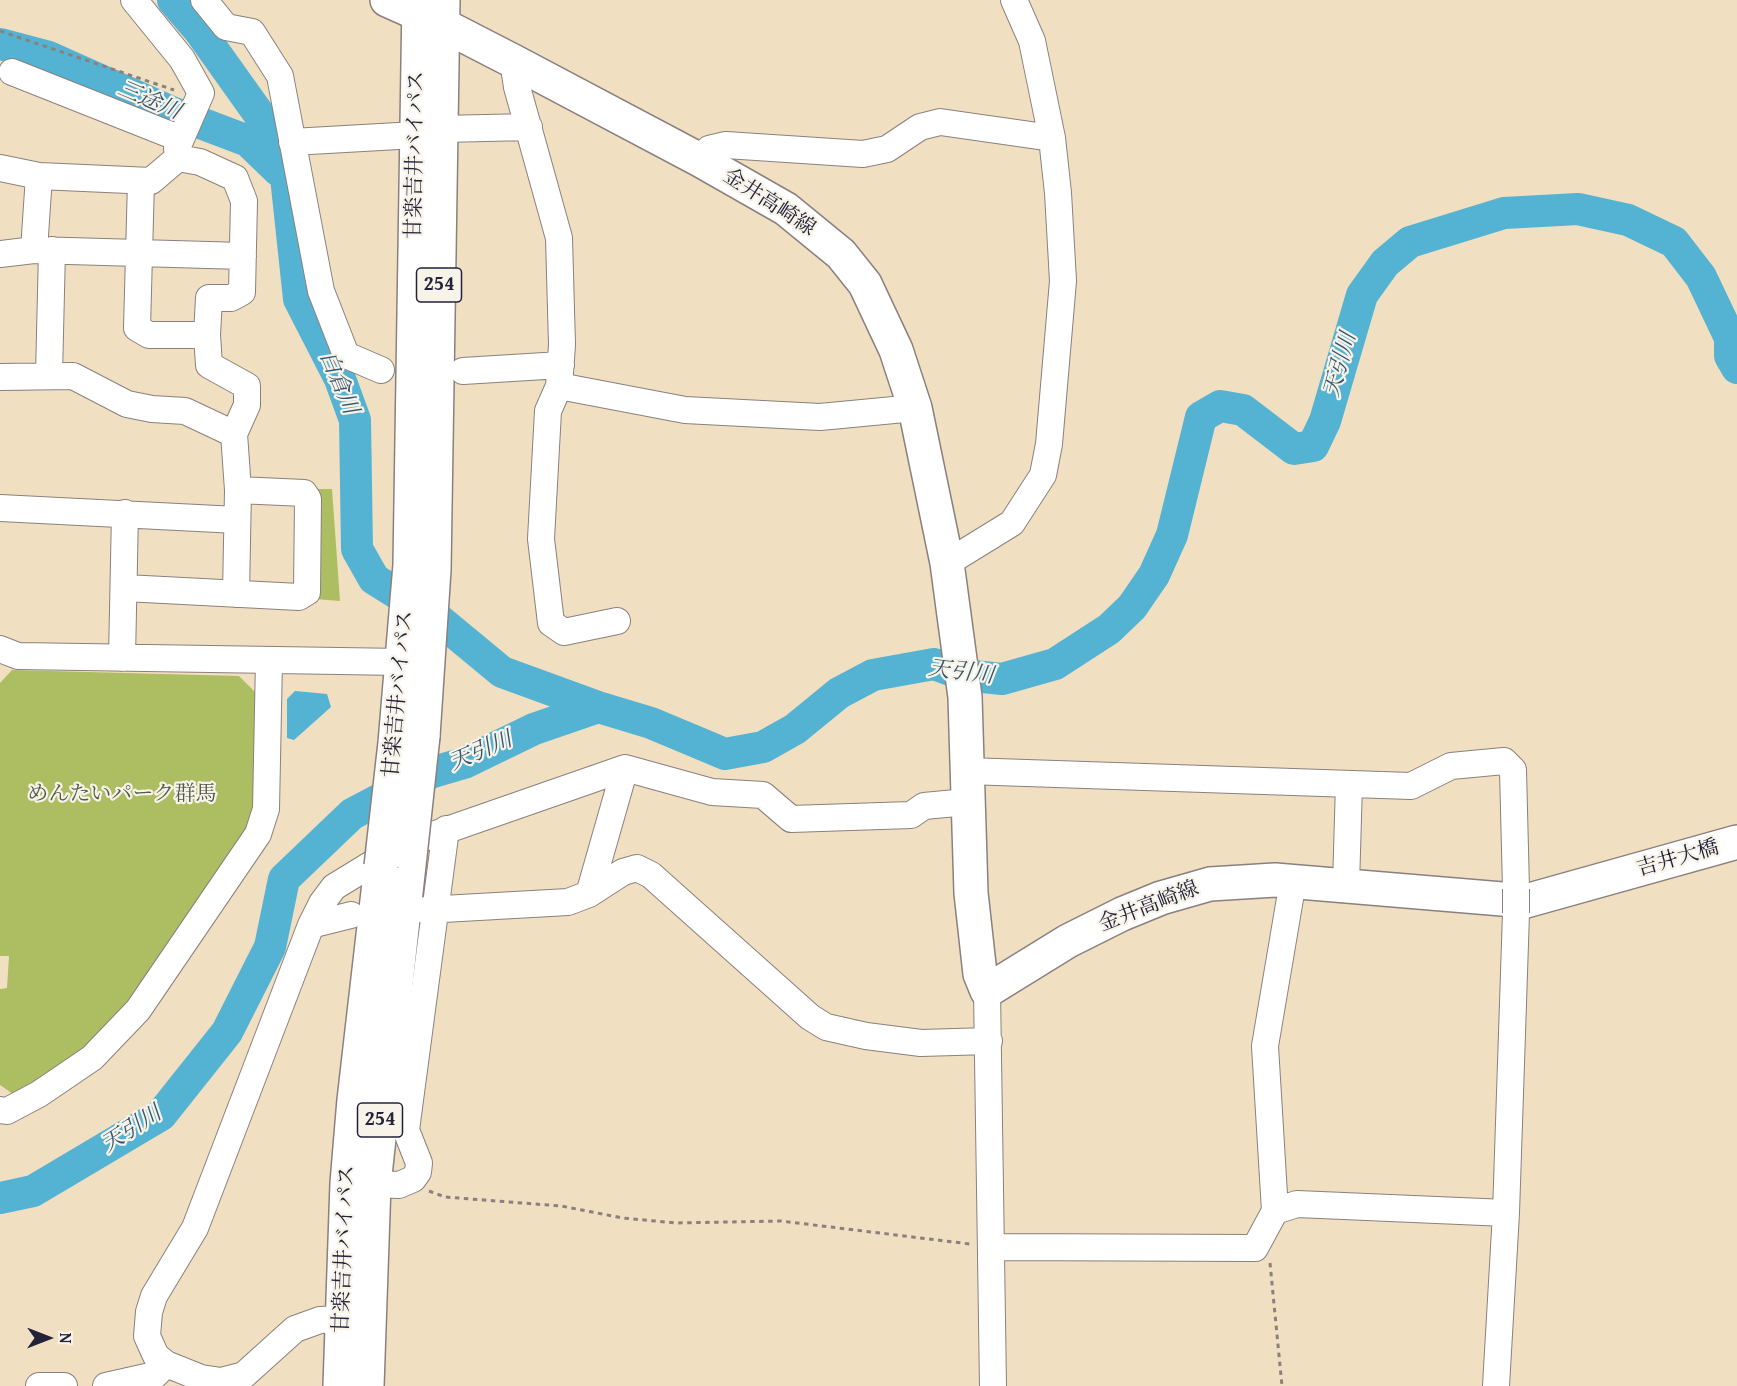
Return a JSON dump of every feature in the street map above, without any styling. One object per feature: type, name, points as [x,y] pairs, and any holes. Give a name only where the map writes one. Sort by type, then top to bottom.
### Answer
[{"type":"main road","name":"金井高崎線","points":[[387,0],[431,9],[513,61],[700,160],[786,209],[841,254],[865,284],[896,350],[915,408],[947,563],[965,697],[967,787]]},
{"type":"main road","name":"甘楽吉井バイパス","points":[[367,1386],[374,1184],[396,861],[409,740],[413,645],[422,568],[431,9]]},
{"type":"main road","points":[[967,787],[971,893],[980,974],[987,991]]},
{"type":"main road","name":"吉井大橋","points":[[1619,876],[1737,842]]},
{"type":"main road","name":"甘楽吉井バイパス","points":[[340,1386],[347,1183],[354,1100],[396,861]]},
{"type":"main road","name":"金井高崎線","points":[[987,991],[1068,941],[1161,898],[1210,884],[1238,880],[1293,881],[1526,902],[1619,876]]},
{"type":"street","points":[[0,168],[39,176],[151,181],[182,141],[201,93],[182,59],[134,0]]},
{"type":"street","points":[[204,0],[226,27],[252,32],[280,76],[321,291],[346,355],[381,370]]},
{"type":"street","points":[[947,563],[1012,523],[1043,475],[1049,444],[1063,281],[1058,193],[1052,138],[1032,41],[1014,0]]},
{"type":"street","points":[[513,61],[559,238],[560,376],[548,411],[541,539],[551,623],[564,632],[617,621]]},
{"type":"street","points":[[12,72],[182,141],[200,162],[235,178],[244,201],[242,292],[231,298],[210,298],[207,335],[209,365],[247,386],[247,405],[234,434],[238,490],[236,594]]},
{"type":"street","points":[[700,160],[709,150],[726,145],[863,154],[887,149],[920,127],[940,122],[1052,138]]},
{"type":"street","points":[[292,142],[529,127]]},
{"type":"street","points":[[39,176],[49,375]]},
{"type":"street","points":[[141,181],[137,328],[149,335],[207,335]]},
{"type":"street","points":[[0,254],[43,250],[243,256]]},
{"type":"street","points":[[463,371],[560,376],[685,410],[820,417],[915,408]]},
{"type":"street","points":[[0,377],[73,376],[127,404],[152,409],[184,411],[234,434]]},
{"type":"street","points":[[125,588],[299,597],[307,592],[308,499],[304,493],[238,490]]},
{"type":"street","points":[[0,508],[237,520]]},
{"type":"street","points":[[123,658],[125,513]]},
{"type":"street","points":[[0,650],[18,657],[269,660],[413,645]]},
{"type":"street","points":[[0,1110],[7,1111],[39,1094],[92,1058],[138,1010],[258,834],[266,809],[269,660]]},
{"type":"street","points":[[343,1319],[320,1320],[295,1329],[244,1375],[221,1382],[203,1382],[166,1364],[156,1356],[147,1336],[149,1312],[154,1296],[195,1228],[311,925],[322,903],[334,887],[401,846],[625,768],[712,792],[763,795],[791,819],[911,815],[924,806],[967,787],[1349,784],[1411,786],[1451,766],[1504,760],[1513,770],[1516,901],[1506,1213],[1496,1386]]},
{"type":"street","points":[[589,894],[625,768]]},
{"type":"street","points":[[1346,885],[1349,784]]},
{"type":"street","points":[[374,1184],[399,1185],[413,1179],[418,1172],[418,1162],[405,1130],[430,909],[446,829]]},
{"type":"street","points":[[430,909],[568,902],[589,894],[623,872],[637,868],[651,875],[810,1017],[826,1027],[866,1036],[921,1042],[989,1041]]},
{"type":"street","points":[[1271,1221],[1265,1046],[1293,881]]},
{"type":"street","points":[[311,925],[351,915]]},
{"type":"street","points":[[987,991],[993,1386]]},
{"type":"street","points":[[991,1247],[1255,1248],[1271,1221],[1297,1204],[1506,1213]]},
{"type":"street","points":[[106,1386],[155,1375],[166,1364]]},
{"type":"street","points":[[39,1386],[64,1386]]},
{"type":"path","points":[[0,31],[198,100]]},
{"type":"path","points":[[413,1179],[435,1195],[445,1197],[561,1206],[623,1218],[676,1223],[781,1221],[991,1247]]},
{"type":"path","points":[[1271,1221],[1282,1386]]},
{"type":"green space","points":[[316,489],[332,489],[340,601],[315,599]]},
{"type":"green space","name":"めんたいパーク群馬","points":[[12,670],[239,676],[255,692],[254,811],[249,824],[127,1006],[89,1045],[62,1067],[13,1094],[0,1085],[0,989],[7,988],[9,956],[0,956],[0,683]]},
{"type":"water","points":[[295,691],[327,694],[331,707],[294,740],[287,738],[287,699]]},
{"type":"waterway","name":"天引川","points":[[173,0],[199,30],[261,117],[278,153],[286,177],[299,299],[340,379],[355,420],[357,549],[374,579],[438,619],[502,672],[598,707],[651,723],[725,754],[763,747],[795,729],[839,693],[873,675],[934,664],[964,675],[1002,679],[1055,664],[1109,629],[1132,607],[1154,575],[1172,535],[1201,417],[1220,406],[1243,410],[1294,449],[1313,446],[1325,421],[1362,295],[1385,263],[1410,242],[1504,213],[1578,209],[1628,220],[1674,242],[1701,277],[1730,338],[1730,356],[1737,368]]},
{"type":"waterway","name":"三途川","points":[[0,44],[49,57],[174,113],[248,141],[278,170]]},
{"type":"waterway","name":"天引川","points":[[0,1198],[33,1191],[161,1115],[227,1032],[270,947],[284,879],[352,814],[430,773],[464,763],[534,729],[598,707]]},
{"type":"water label","name":"白倉川","points":[[338,383]]}]
